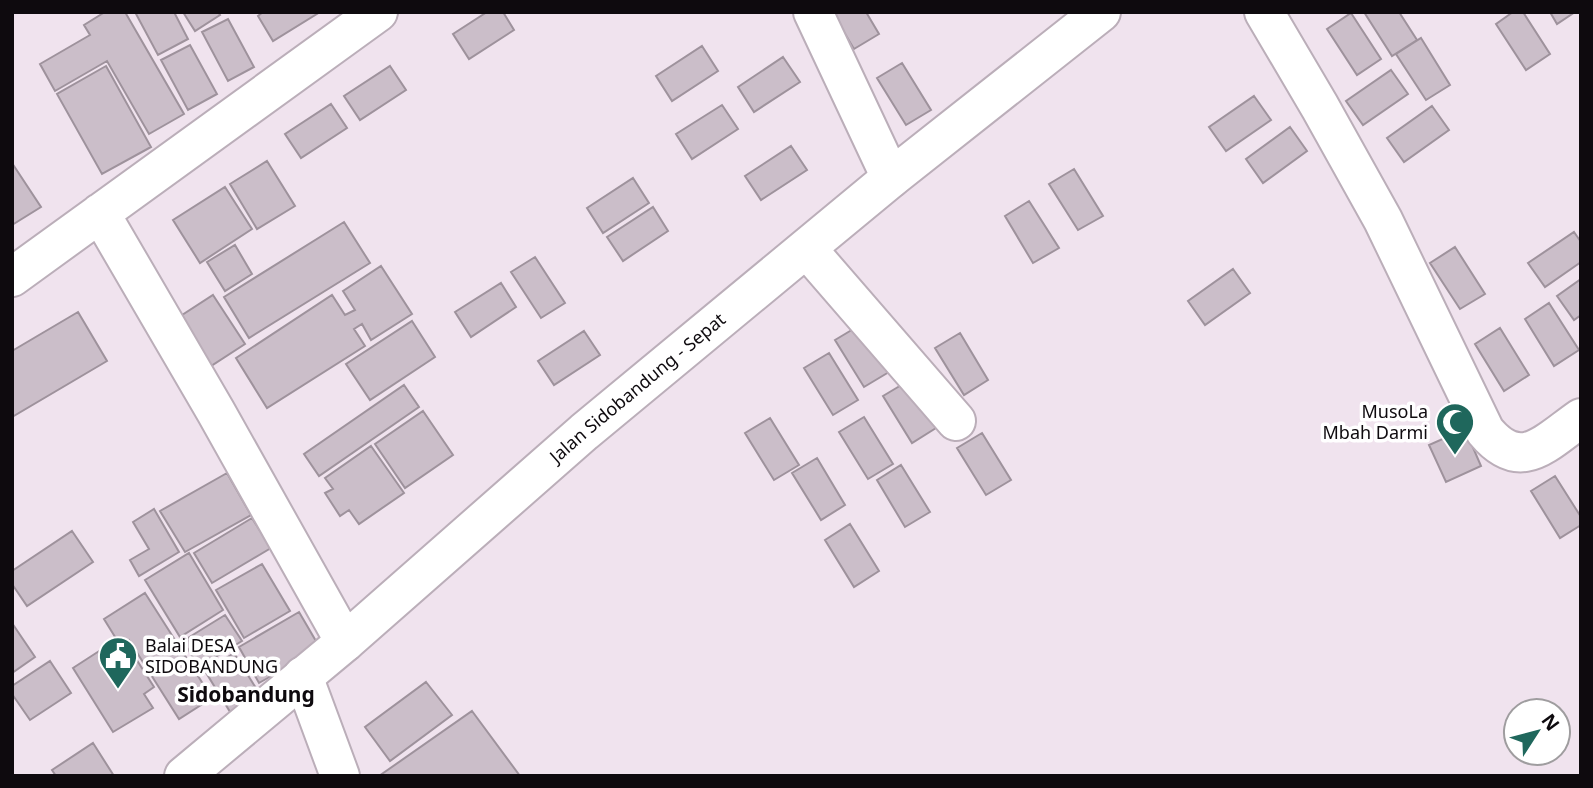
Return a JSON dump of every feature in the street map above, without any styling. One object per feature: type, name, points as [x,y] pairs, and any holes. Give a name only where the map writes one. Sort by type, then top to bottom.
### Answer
[{"type":"street","points":[[12,277],[378,12]]},
{"type":"street","points":[[813,12],[891,178]]},
{"type":"street","name":"Jalan Sidobandung - Sepat","points":[[184,776],[345,642],[584,432],[891,178],[1101,12]]},
{"type":"street","points":[[1264,12],[1383,220],[1485,431],[1498,446],[1514,454],[1534,450],[1581,418]]},
{"type":"street","points":[[100,213],[345,642]]},
{"type":"street","points":[[807,249],[956,421]]},
{"type":"street","points":[[303,676],[340,776]]},
{"type":"building","points":[[105,12],[125,12],[184,114],[149,134],[107,61],[55,91],[40,64],[90,35],[84,25]]},
{"type":"building","points":[[135,12],[174,12],[188,39],[158,55]]},
{"type":"building","points":[[183,12],[218,12],[220,15],[195,31]]},
{"type":"building","points":[[263,12],[320,12],[273,41],[258,16]]},
{"type":"building","points":[[487,12],[503,12],[514,30],[469,59],[453,34]]},
{"type":"building","points":[[832,12],[866,12],[879,34],[854,49]]},
{"type":"building","points":[[1364,12],[1399,12],[1417,40],[1392,56]]},
{"type":"building","points":[[1513,12],[1523,12],[1550,54],[1526,70],[1496,24]]},
{"type":"building","points":[[1550,12],[1575,12],[1557,24]]},
{"type":"building","points":[[1351,13],[1381,59],[1357,75],[1327,29]]},
{"type":"building","points":[[228,19],[254,67],[228,81],[202,32]]},
{"type":"building","points":[[1421,38],[1450,85],[1426,100],[1396,54]]},
{"type":"building","points":[[190,45],[217,94],[188,110],[161,60]]},
{"type":"building","points":[[702,46],[718,71],[672,101],[656,76]]},
{"type":"building","points":[[783,57],[800,82],[754,112],[738,87]]},
{"type":"building","points":[[902,63],[931,110],[906,125],[877,78]]},
{"type":"building","points":[[106,66],[151,147],[102,174],[57,94]]},
{"type":"building","points":[[390,66],[406,90],[360,120],[344,96]]},
{"type":"building","points":[[1391,70],[1408,94],[1363,125],[1346,101]]},
{"type":"building","points":[[1254,96],[1271,120],[1226,151],[1209,127]]},
{"type":"building","points":[[331,104],[347,128],[301,158],[285,134]]},
{"type":"building","points":[[722,105],[738,129],[692,159],[676,134]]},
{"type":"building","points":[[1432,106],[1449,130],[1404,162],[1387,138]]},
{"type":"building","points":[[1290,127],[1307,151],[1263,183],[1246,159]]},
{"type":"building","points":[[791,146],[807,170],[761,200],[745,176]]},
{"type":"building","points":[[267,161],[295,206],[257,229],[230,184]]},
{"type":"building","points":[[12,163],[41,207],[12,225]]},
{"type":"building","points":[[1074,169],[1103,216],[1078,230],[1049,184]]},
{"type":"building","points":[[633,178],[649,203],[603,233],[587,208]]},
{"type":"building","points":[[225,187],[252,229],[200,263],[173,220]]},
{"type":"building","points":[[1029,201],[1059,248],[1033,263],[1005,216]]},
{"type":"building","points":[[653,207],[668,231],[623,261],[607,237]]},
{"type":"building","points":[[344,222],[370,263],[249,338],[224,297]]},
{"type":"building","points":[[1574,232],[1581,242],[1581,262],[1545,287],[1528,263]]},
{"type":"building","points":[[235,245],[252,274],[225,291],[207,262]]},
{"type":"building","points":[[1455,247],[1485,294],[1460,309],[1430,263]]},
{"type":"building","points":[[535,257],[565,303],[541,318],[511,272]]},
{"type":"building","points":[[381,266],[412,314],[371,340],[362,324],[354,329],[365,346],[267,408],[236,358],[332,295],[345,315],[355,310],[343,291]]},
{"type":"building","points":[[1233,269],[1250,293],[1205,325],[1188,301]]},
{"type":"building","points":[[1581,279],[1581,315],[1574,320],[1557,296]]},
{"type":"building","points":[[501,283],[516,307],[471,337],[455,312]]},
{"type":"building","points":[[213,295],[245,344],[211,366],[179,317]]},
{"type":"building","points":[[1549,303],[1579,350],[1554,366],[1525,319]]},
{"type":"building","points":[[78,312],[107,361],[12,417],[12,351]]},
{"type":"building","points":[[412,321],[435,357],[370,400],[346,364]]},
{"type":"building","points":[[860,325],[889,372],[864,387],[835,340]]},
{"type":"building","points":[[1500,328],[1529,375],[1504,391],[1475,344]]},
{"type":"building","points":[[584,331],[600,355],[554,385],[538,361]]},
{"type":"building","points":[[960,333],[988,380],[964,395],[935,348]]},
{"type":"building","points":[[829,353],[858,400],[833,415],[804,368]]},
{"type":"building","points":[[908,381],[936,428],[912,443],[883,396]]},
{"type":"building","points":[[404,385],[419,407],[319,476],[304,454]]},
{"type":"building","points":[[423,411],[453,455],[405,488],[375,444]]},
{"type":"building","points":[[864,417],[893,464],[868,479],[839,432]]},
{"type":"building","points":[[770,418],[799,465],[774,480],[745,433]]},
{"type":"building","name":"MusoLa Mbah Darmi","points":[[1465,429],[1481,466],[1446,482],[1429,445]]},
{"type":"building","points":[[982,433],[1011,480],[986,495],[957,448]]},
{"type":"building","points":[[371,446],[404,493],[359,524],[349,510],[340,516],[325,493],[333,489],[325,478]]},
{"type":"building","points":[[817,458],[845,505],[821,520],[792,473]]},
{"type":"building","points":[[901,465],[930,512],[905,527],[877,480]]},
{"type":"building","points":[[227,473],[251,515],[185,552],[160,511]]},
{"type":"building","points":[[1555,476],[1581,517],[1581,525],[1560,538],[1531,491]]},
{"type":"building","points":[[154,509],[179,552],[139,576],[130,560],[149,549],[133,522]]},
{"type":"building","points":[[252,518],[271,548],[212,583],[194,553]]},
{"type":"building","points":[[850,524],[879,571],[854,587],[825,540]]},
{"type":"building","points":[[72,531],[93,562],[27,606],[12,584],[12,571]]},
{"type":"building","points":[[189,553],[223,610],[180,637],[145,580]]},
{"type":"building","points":[[262,564],[290,611],[244,638],[216,590]]},
{"type":"building","points":[[145,593],[212,698],[179,719],[129,640],[120,645],[104,619]]},
{"type":"building","points":[[299,612],[320,648],[259,683],[239,647]]},
{"type":"building","points":[[225,615],[242,641],[199,667],[183,641]]},
{"type":"building","points":[[12,623],[35,657],[12,673]]},
{"type":"building","name":"Balai DESA SIDOBANDUNG","points":[[110,644],[118,655],[129,648],[154,687],[144,694],[153,708],[113,732],[73,668]]},
{"type":"building","points":[[234,653],[261,696],[232,715],[205,671]]},
{"type":"building","points":[[50,661],[71,693],[30,720],[12,694],[12,686]]},
{"type":"building","points":[[426,682],[452,715],[390,761],[365,727]]},
{"type":"building","points":[[472,711],[520,776],[379,776]]},
{"type":"building","points":[[93,743],[114,776],[56,776],[52,770]]},
{"type":"place","name":"MusoLa Mbah Darmi","points":[[1455,456]]},
{"type":"place","name":"Balai DESA SIDOBANDUNG","points":[[118,690]]},
{"type":"district","name":"Sidobandung","points":[[246,695]]}]
